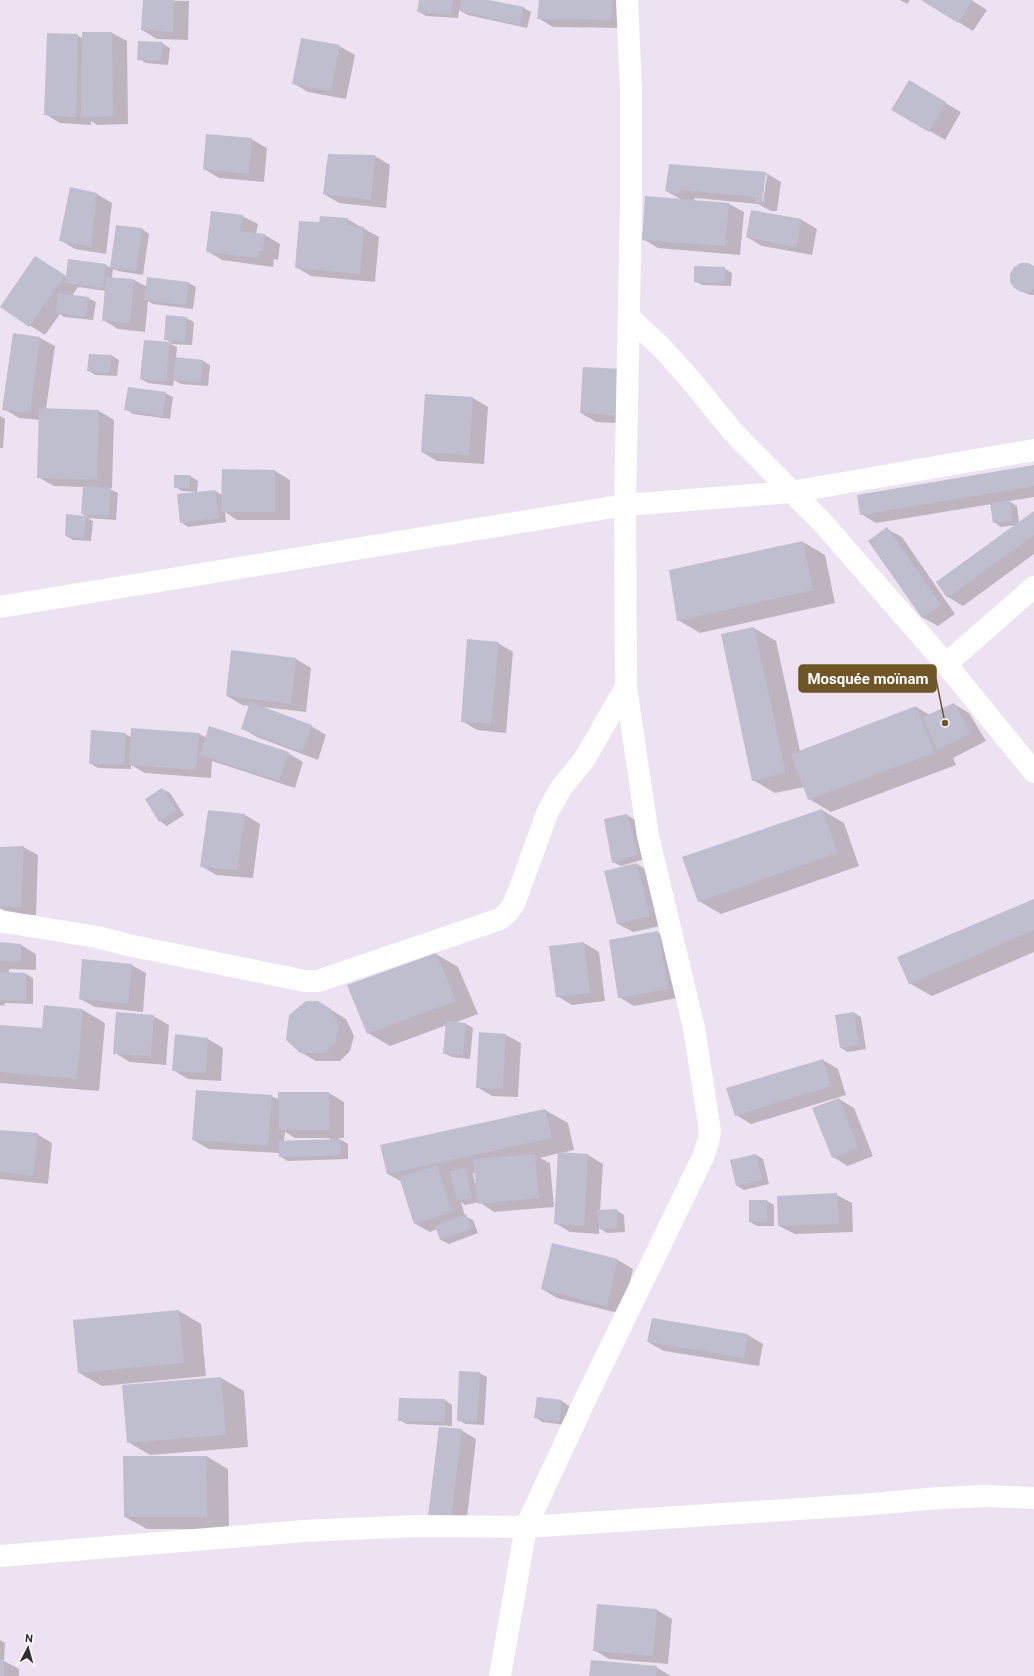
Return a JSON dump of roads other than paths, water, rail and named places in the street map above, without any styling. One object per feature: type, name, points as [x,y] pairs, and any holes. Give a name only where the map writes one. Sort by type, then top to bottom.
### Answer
[{"type":"street","points":[[500,1676],[526,1527],[584,1402],[703,1157],[710,1131],[694,1028],[648,836],[626,687],[625,505],[629,318],[631,88],[627,0]]},
{"type":"street","points":[[629,318],[662,348],[690,378],[733,432],[822,522],[946,664],[1034,772]]},
{"type":"street","points":[[0,607],[625,505],[791,492],[1034,450]]},
{"type":"street","points":[[946,664],[1034,587]]},
{"type":"street","points":[[0,921],[97,937],[128,945],[305,981],[318,981],[500,919],[514,904],[548,811],[561,788],[584,760],[626,687]]},
{"type":"street","points":[[0,1556],[304,1531],[417,1526],[526,1527],[860,1505],[939,1498],[986,1496],[1034,1498]]},
{"type":"place","name":"Mosquée moïnam","points":[[945,723]]}]
